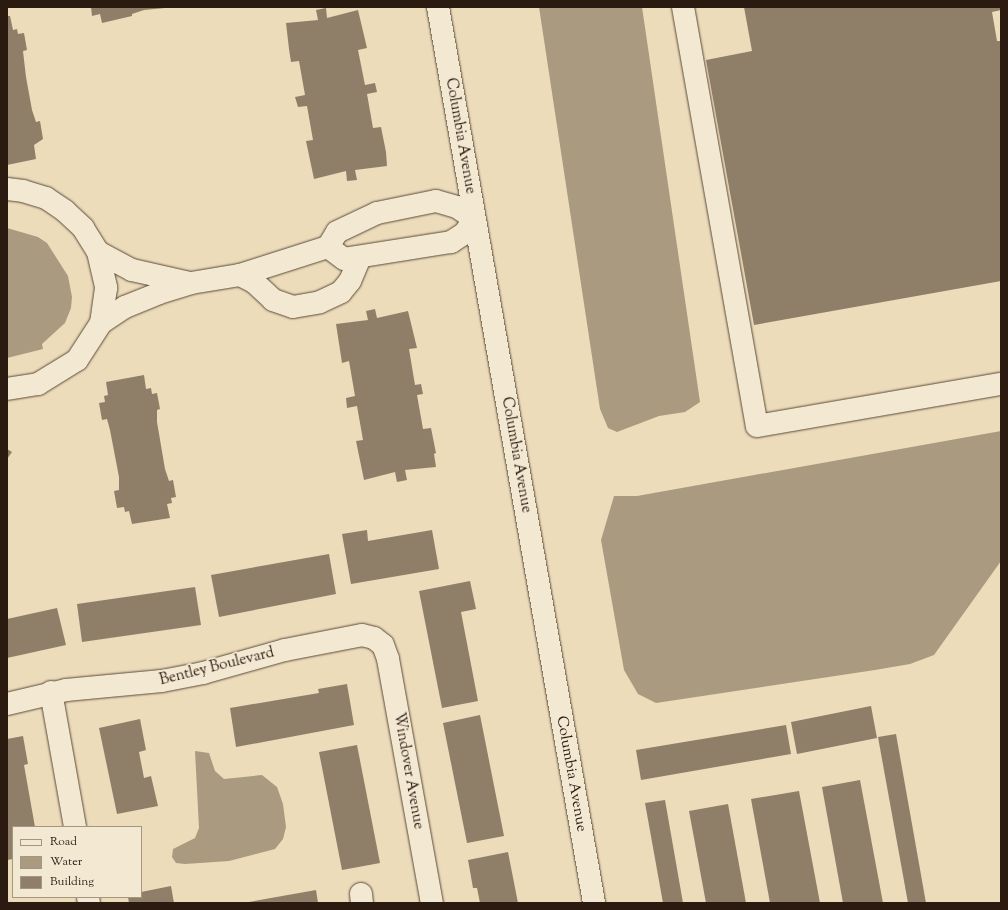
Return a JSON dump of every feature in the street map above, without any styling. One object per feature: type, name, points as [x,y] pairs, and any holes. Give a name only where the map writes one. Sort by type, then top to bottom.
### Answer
[{"type":"street","name":"Columbia Avenue","points":[[438,7],[594,903]]},
{"type":"street","points":[[683,7],[757,426],[1001,384]]},
{"type":"street","points":[[7,189],[35,194],[57,205],[82,228],[98,252],[106,288],[101,323],[87,348],[64,369],[38,384],[7,389]]},
{"type":"street","points":[[101,323],[125,307],[191,283],[240,275],[328,247],[337,232],[365,217],[388,210],[436,201],[457,207],[474,219],[465,233],[451,242],[360,258],[344,259],[328,247]]},
{"type":"street","points":[[98,252],[132,270],[191,283]]},
{"type":"street","points":[[240,275],[254,282],[273,300],[293,307],[320,302],[341,292],[350,281],[360,258]]},
{"type":"street","name":"Bentley Boulevard","points":[[7,704],[51,692],[162,681],[202,673],[269,653],[362,635],[379,640]]},
{"type":"street","name":"Windover Avenue","points":[[379,640],[388,659],[432,903]]},
{"type":"street","points":[[51,692],[75,826]]},
{"type":"water","points":[[539,7],[642,7],[700,402],[685,412],[659,416],[617,432],[608,428],[600,409]]},
{"type":"water","points":[[7,228],[38,237],[47,243],[68,276],[72,297],[71,308],[65,323],[42,344],[43,349],[7,358]]},
{"type":"water","points":[[1001,431],[1001,561],[934,655],[910,664],[656,703],[638,694],[624,670],[601,540],[614,496],[637,496]]},
{"type":"water","points":[[195,751],[209,753],[215,771],[224,779],[262,775],[277,787],[283,804],[286,827],[283,839],[275,849],[229,861],[185,864],[176,863],[172,857],[173,849],[195,838],[199,828]]},
{"type":"building","points":[[91,7],[165,8],[144,10],[132,14],[132,16],[102,23],[100,14],[92,16]]},
{"type":"building","points":[[744,7],[1001,7],[1001,10],[992,12],[997,41],[1001,41],[1001,281],[754,325],[706,60],[752,51]]},
{"type":"building","points":[[326,8],[327,18],[358,10],[367,48],[358,50],[365,85],[375,83],[377,92],[367,94],[373,128],[381,127],[387,166],[355,170],[357,180],[347,181],[346,171],[314,179],[306,141],[313,140],[307,106],[298,107],[295,97],[305,95],[299,61],[291,62],[286,23],[318,20],[316,10]]},
{"type":"building","points":[[7,16],[10,16],[13,30],[17,29],[18,34],[24,33],[27,50],[23,51],[26,77],[32,110],[36,122],[40,121],[43,139],[34,145],[36,159],[7,165]]},
{"type":"building","points":[[375,309],[377,318],[408,311],[417,348],[409,349],[415,385],[421,384],[423,394],[417,395],[423,429],[431,428],[436,453],[434,454],[436,467],[405,470],[407,480],[397,482],[395,472],[364,480],[356,441],[363,440],[357,406],[347,408],[346,398],[355,396],[349,361],[342,363],[336,324],[368,320],[366,311]]},
{"type":"building","points":[[144,375],[146,389],[151,388],[152,394],[157,393],[160,409],[157,410],[157,422],[165,469],[169,481],[173,480],[176,497],[171,498],[172,503],[167,504],[170,518],[132,524],[129,511],[125,512],[124,507],[117,508],[114,491],[119,490],[119,477],[110,430],[107,419],[102,420],[99,403],[105,402],[104,396],[108,395],[106,382]]},
{"type":"building","points":[[7,449],[12,452],[7,459]]},
{"type":"building","points":[[367,530],[368,541],[432,530],[439,569],[351,584],[342,534]]},
{"type":"building","points":[[329,554],[336,594],[219,617],[211,575]]},
{"type":"building","points":[[470,581],[476,609],[461,612],[478,701],[442,708],[419,591]]},
{"type":"building","points":[[195,587],[201,625],[82,642],[77,604]]},
{"type":"building","points":[[57,608],[66,645],[7,658],[7,619]]},
{"type":"building","points":[[347,684],[354,725],[236,747],[230,708],[319,693],[318,689]]},
{"type":"building","points":[[871,706],[877,738],[797,754],[791,722]]},
{"type":"building","points":[[480,715],[504,836],[467,843],[443,723]]},
{"type":"building","points":[[140,719],[146,750],[139,752],[144,778],[151,776],[158,806],[117,814],[99,728]]},
{"type":"building","points":[[786,725],[791,754],[641,780],[636,750]]},
{"type":"building","points":[[896,734],[926,903],[908,903],[878,737]]},
{"type":"building","points":[[23,736],[28,764],[24,765],[35,826],[12,826],[12,859],[7,860],[7,739]]},
{"type":"building","points":[[357,745],[380,863],[342,870],[319,752]]},
{"type":"building","points":[[860,780],[883,903],[843,903],[822,787]]},
{"type":"building","points":[[799,791],[820,903],[770,903],[751,799]]},
{"type":"building","points":[[665,800],[683,903],[663,903],[645,803]]},
{"type":"building","points":[[728,804],[746,903],[706,903],[689,811]]},
{"type":"building","points":[[508,852],[518,903],[480,903],[477,888],[473,888],[468,860]]},
{"type":"building","points":[[171,886],[174,903],[129,903],[128,898],[142,898],[142,892]]},
{"type":"building","points":[[316,890],[318,903],[249,903],[249,902]]}]
